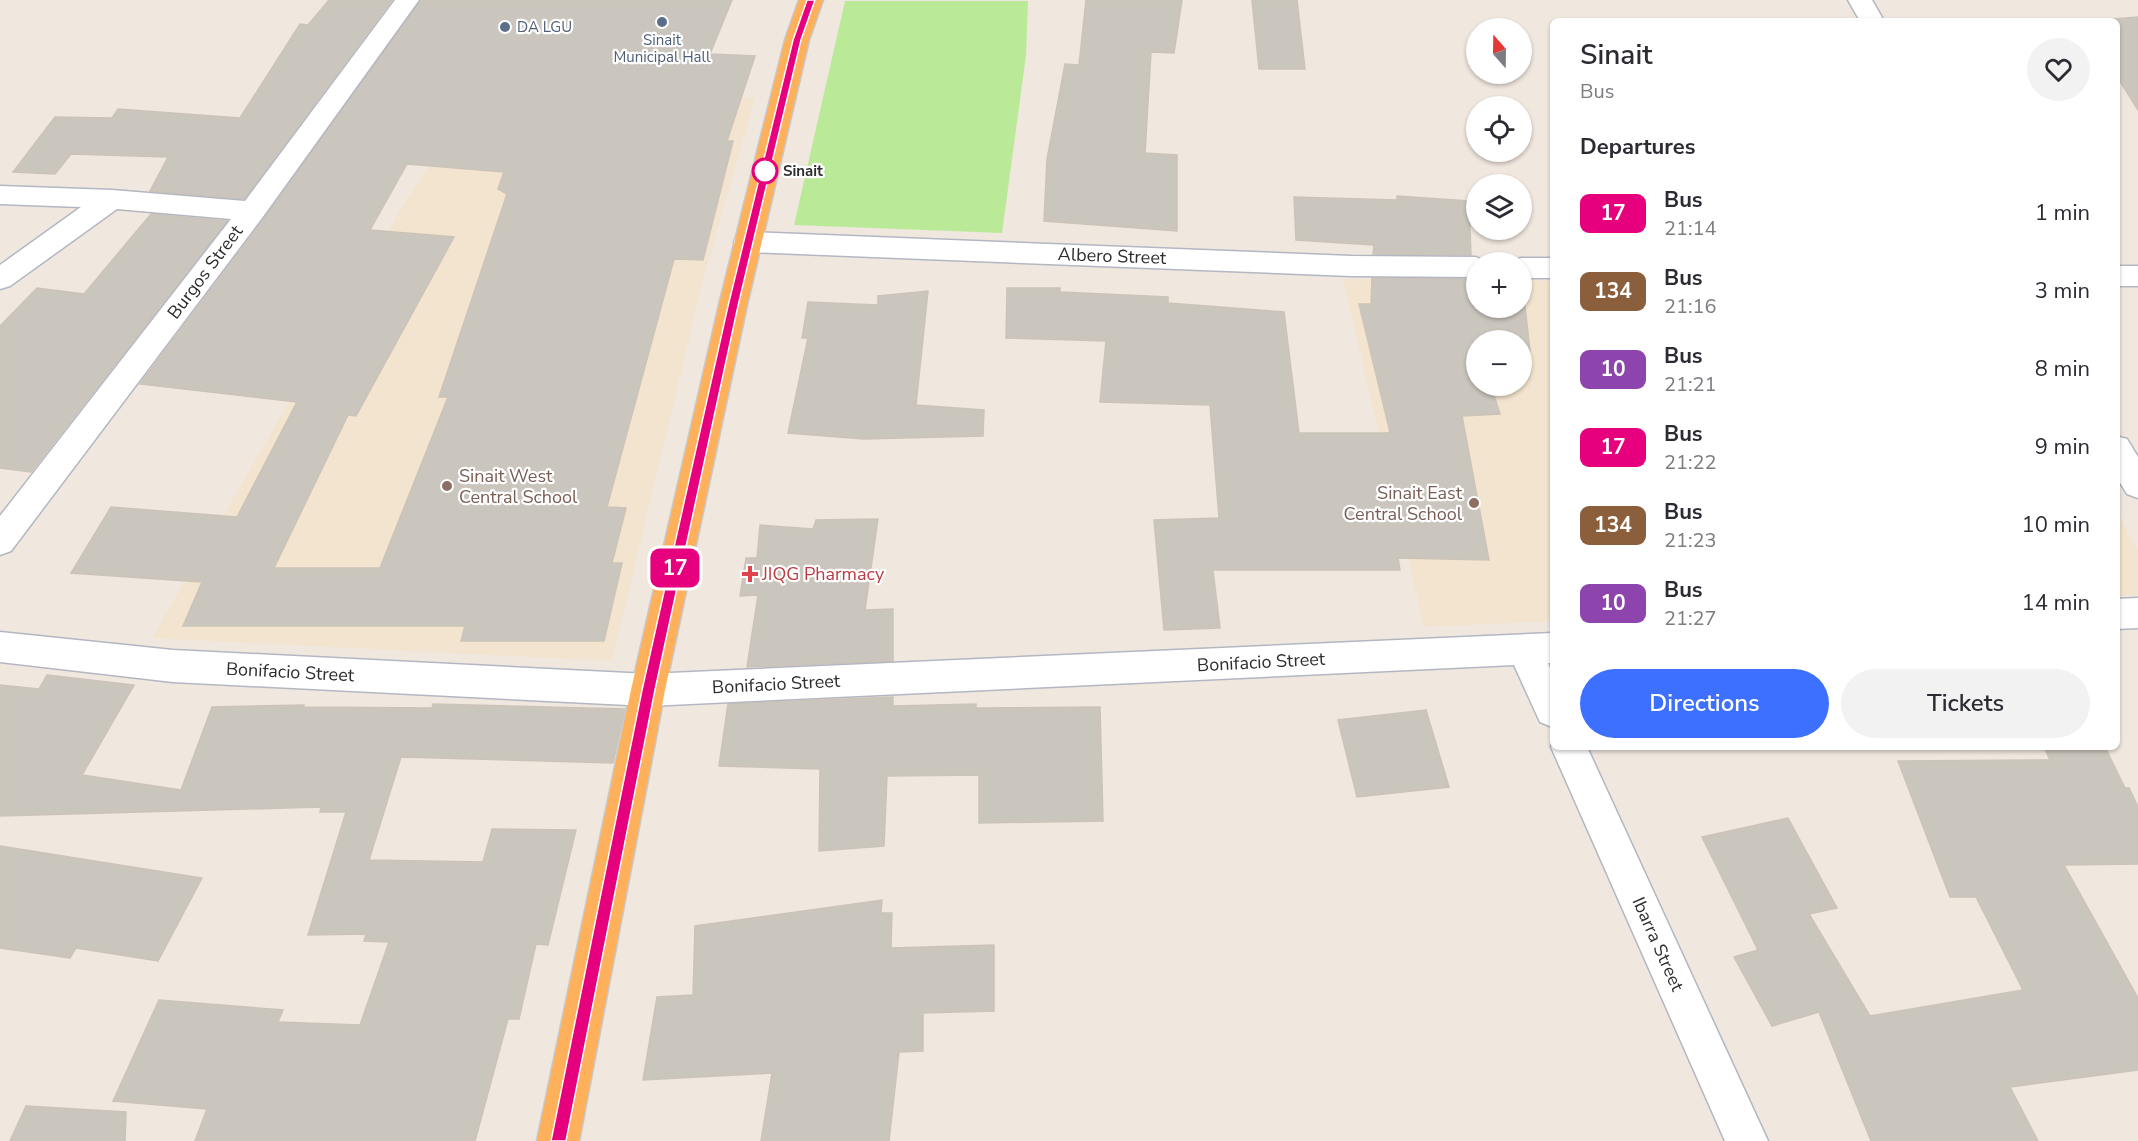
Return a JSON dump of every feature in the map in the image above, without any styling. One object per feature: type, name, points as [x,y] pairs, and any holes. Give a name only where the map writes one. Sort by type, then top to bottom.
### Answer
[{"type":"highway","points":[[558,1141],[648,690],[748,242],[797,40],[811,0]]},
{"type":"street","name":"Burgos Street","points":[[0,541],[252,211],[407,0]]},
{"type":"street","points":[[1860,0],[1870,18]]},
{"type":"street","points":[[0,195],[112,199],[252,211]]},
{"type":"street","points":[[0,279],[112,199]]},
{"type":"street","name":"Albero Street","points":[[748,242],[1351,266],[1466,267]]},
{"type":"street","points":[[1532,268],[1550,268]]},
{"type":"street","points":[[2120,276],[2138,276]]},
{"type":"street","points":[[2120,455],[2138,485]]},
{"type":"street","points":[[2120,614],[2138,613]]},
{"type":"street","name":"Bonifacio Street","points":[[0,646],[173,666],[648,690],[1539,649]]},
{"type":"street","points":[[1539,649],[1550,701]]},
{"type":"street","name":"Ibarra Street","points":[[1570,750],[1748,1141]]},
{"type":"shaded area","name":"Sinait West Central School","points":[[563,79],[755,99],[705,272],[612,661],[152,638],[404,204],[456,123]]},
{"type":"shaded area","name":"Sinait East Central School","points":[[1343,279],[1466,280],[1466,318],[1532,318],[1532,280],[1550,281],[1550,621],[1424,627]]},
{"type":"shaded area","points":[[2120,518],[2138,549],[2138,595],[2120,596]]},
{"type":"green space","points":[[845,1],[1028,1],[1026,55],[1002,233],[794,225]]},
{"type":"building","points":[[329,0],[392,0],[244,199],[150,191],[168,157],[71,154],[55,174],[13,172],[55,117],[112,118],[118,109],[240,118],[300,24],[308,25]]},
{"type":"building","name":"Sinait West Central School","points":[[421,0],[732,0],[710,54],[755,56],[727,141],[733,141],[703,260],[674,259],[607,507],[626,508],[612,563],[622,563],[604,641],[461,641],[465,626],[183,626],[202,582],[71,573],[111,507],[237,517],[297,402],[140,384],[264,219]],"holes":[[[407,164],[504,172],[498,189],[507,194],[439,397],[448,397],[380,568],[274,568],[348,415],[356,416],[454,237],[370,230]]]},
{"type":"building","points":[[1086,0],[1182,0],[1174,53],[1151,52],[1145,153],[1177,155],[1177,231],[1044,221],[1047,159],[1065,64],[1079,65]]},
{"type":"building","points":[[1252,0],[1297,0],[1305,69],[1259,69]]},
{"type":"building","points":[[2138,17],[2138,110],[2120,81],[2120,18]]},
{"type":"building","points":[[1397,196],[1466,201],[1466,240],[1470,240],[1471,252],[1466,252],[1466,255],[1373,254],[1374,245],[1296,240],[1294,197],[1397,200]]},
{"type":"building","points":[[151,214],[227,221],[31,472],[0,468],[0,326],[37,288],[84,294]]},
{"type":"building","points":[[1372,278],[1466,279],[1466,318],[1526,318],[1528,330],[1466,330],[1466,396],[1494,396],[1500,414],[1462,416],[1489,560],[1398,558],[1400,570],[1213,570],[1220,628],[1164,630],[1154,520],[1219,518],[1210,405],[1100,402],[1106,341],[1006,338],[1007,288],[1060,288],[1060,292],[1168,297],[1168,303],[1284,312],[1299,433],[1390,432],[1359,304],[1371,304]]},
{"type":"building","points":[[928,291],[916,405],[984,410],[983,436],[864,439],[788,433],[808,338],[802,338],[808,302],[878,305],[878,296]]},
{"type":"building","points":[[878,519],[865,610],[893,609],[893,661],[747,667],[758,595],[740,596],[746,558],[757,558],[760,525],[813,529],[816,520]]},
{"type":"building","points":[[47,675],[134,685],[82,775],[181,790],[212,707],[304,705],[303,707],[432,708],[433,704],[625,709],[613,763],[401,757],[369,860],[483,862],[492,829],[576,830],[548,945],[536,944],[519,1019],[508,1019],[475,1141],[195,1141],[207,1109],[113,1101],[159,1000],[283,1010],[278,1022],[360,1025],[389,942],[364,941],[366,934],[308,935],[346,812],[320,812],[321,807],[0,816],[0,685],[39,689]]},
{"type":"building","points":[[893,697],[893,706],[976,704],[976,708],[1100,707],[1103,821],[979,823],[979,775],[887,776],[884,846],[819,851],[820,769],[719,766],[728,704]]},
{"type":"building","points":[[1426,710],[1449,787],[1357,797],[1338,720]]},
{"type":"building","points":[[2045,750],[2106,750],[2125,788],[2129,788],[2138,807],[2138,864],[2064,865],[2138,998],[2138,1070],[2010,1087],[2038,1141],[1871,1141],[1819,1012],[1772,1026],[1734,957],[1758,950],[1702,837],[1788,818],[1837,908],[1809,914],[1870,1016],[2023,990],[1976,897],[1950,897],[1898,761],[2050,760]]},
{"type":"building","points":[[0,846],[202,878],[158,961],[76,948],[70,958],[0,948]]},
{"type":"building","points":[[882,900],[881,913],[892,913],[891,948],[994,945],[994,1011],[923,1013],[923,1051],[899,1052],[889,1141],[761,1141],[772,1073],[643,1080],[657,997],[693,995],[695,926]]},
{"type":"building","points":[[26,1106],[126,1112],[125,1141],[10,1141]]},
{"type":"bus line","name":"17","points":[[558,1141],[648,690],[733,306],[797,40],[811,0]]},
{"type":"place","name":"Sinait Municipal Hall","points":[[662,22]]},
{"type":"place","name":"DA LGU","points":[[505,27]]},
{"type":"place","name":"Sinait","points":[[765,171]]},
{"type":"place","name":"Sinait West Central School","points":[[447,486]]},
{"type":"place","name":"Sinait East Central School","points":[[1474,503]]},
{"type":"place","name":"JIQG Pharmacy","points":[[750,574]]}]
